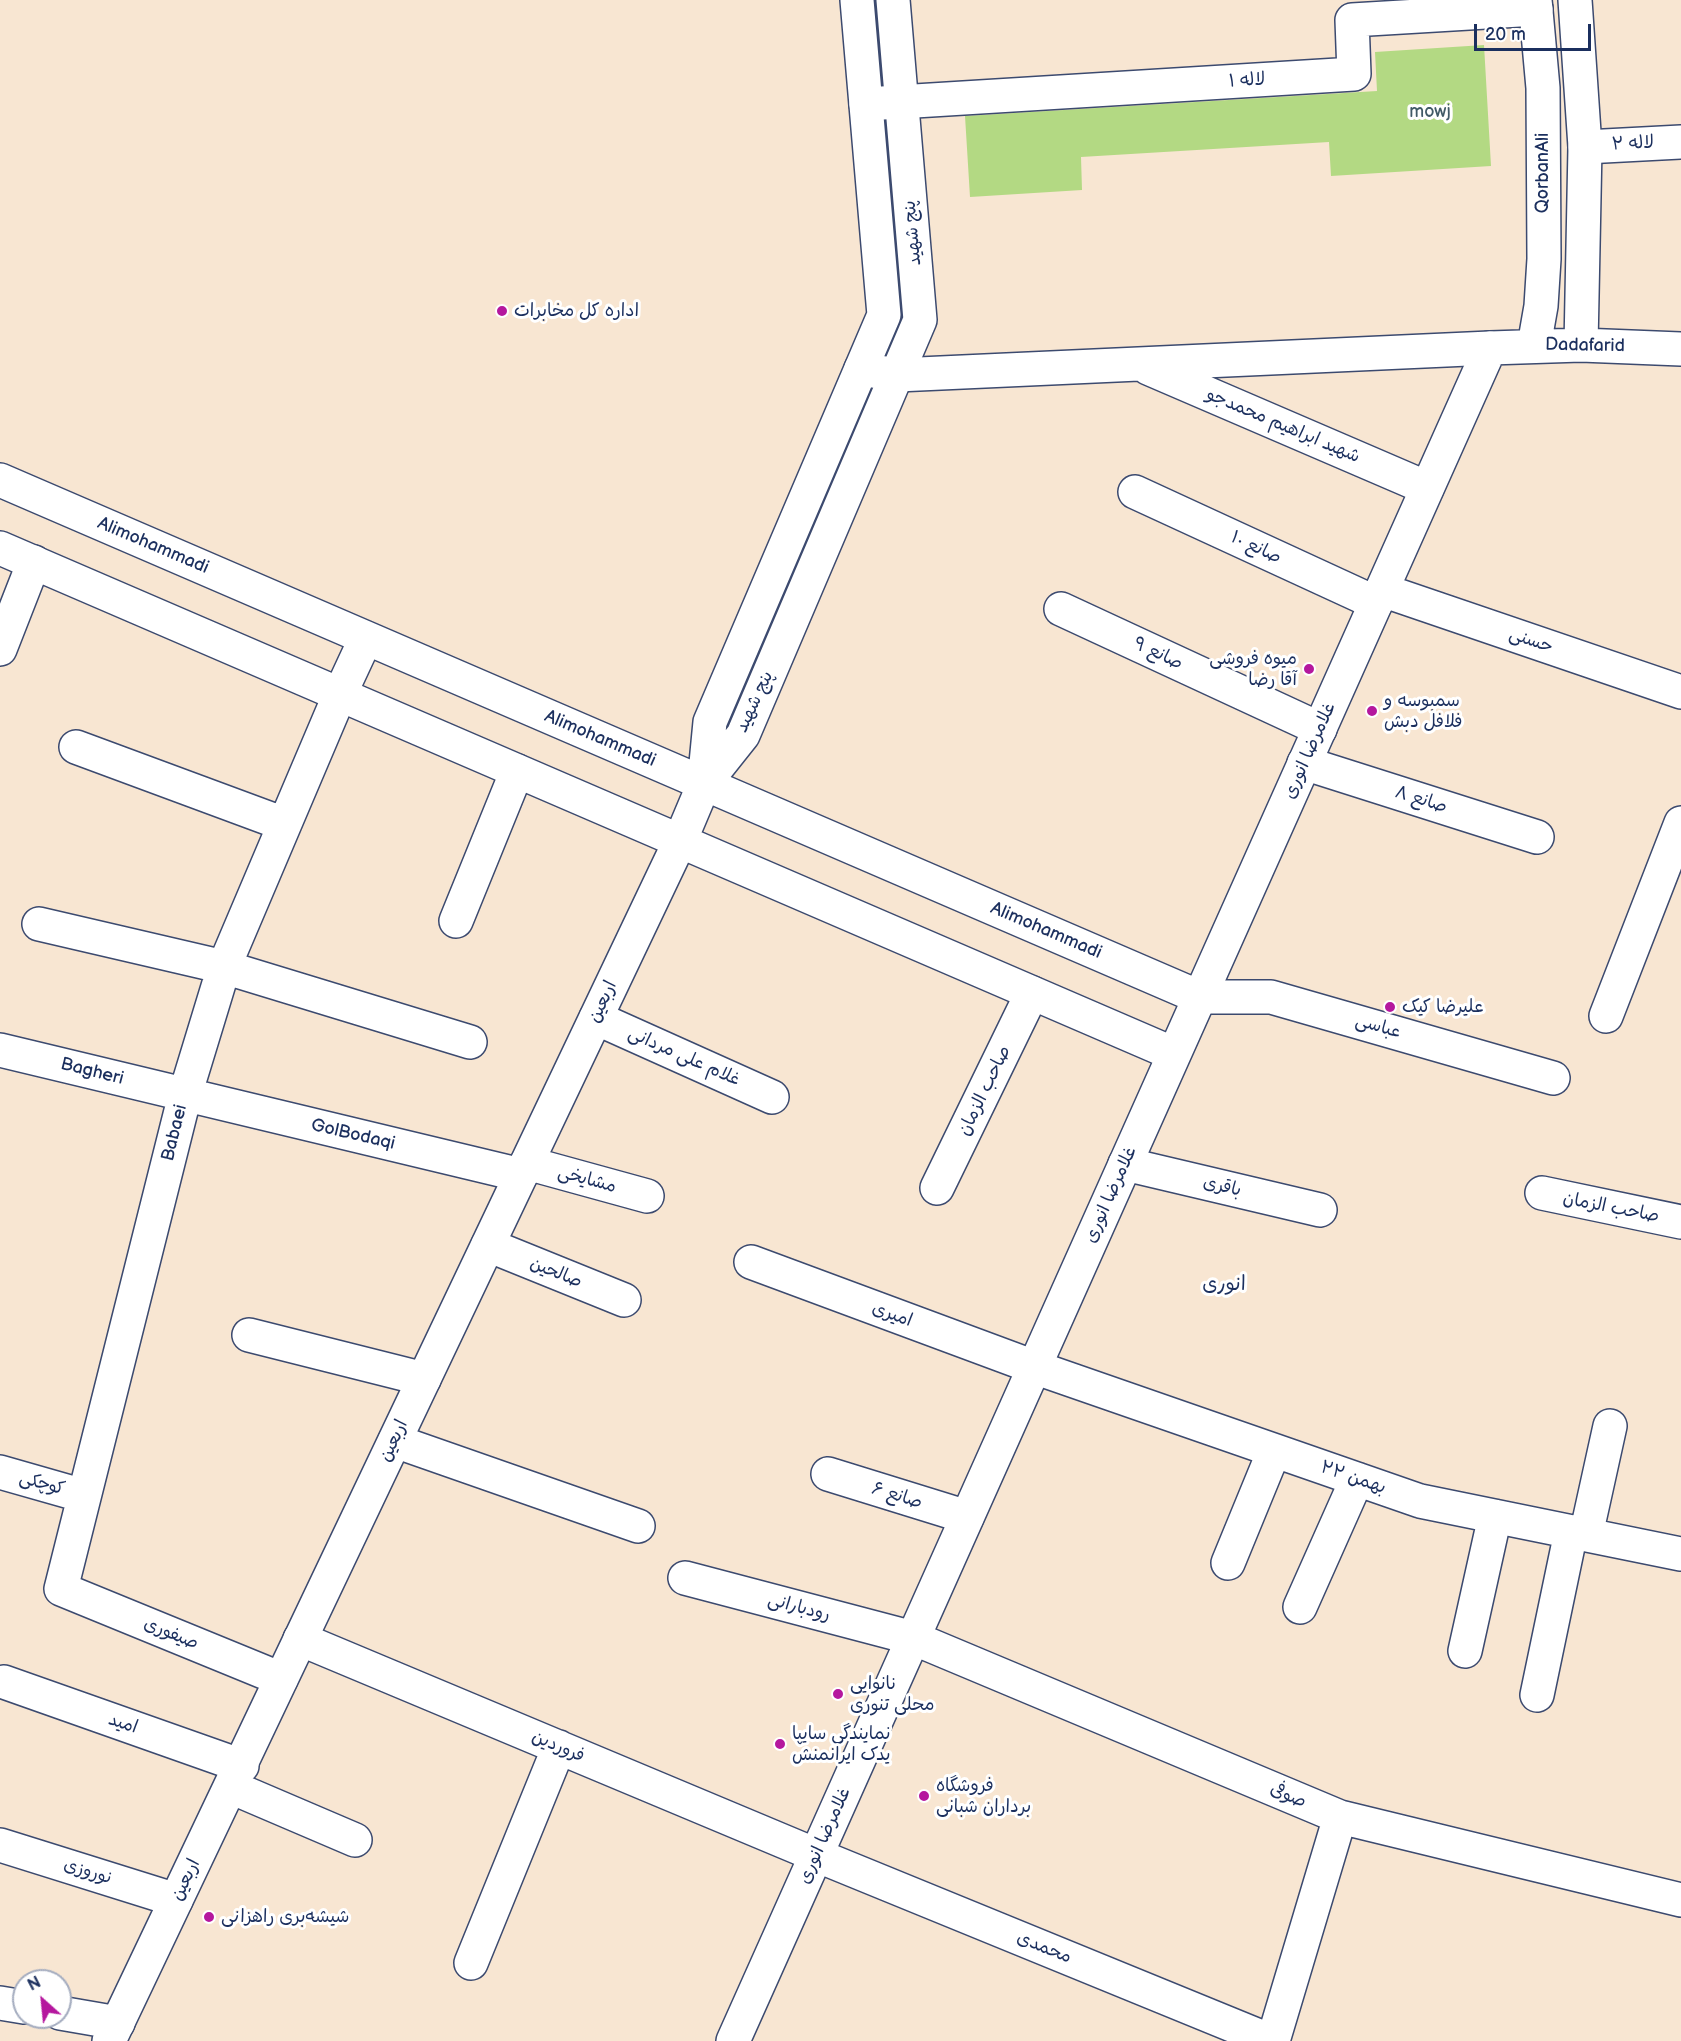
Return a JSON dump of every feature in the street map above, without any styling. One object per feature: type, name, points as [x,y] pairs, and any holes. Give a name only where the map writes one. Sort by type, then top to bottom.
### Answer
[{"type":"street","name":"پنج شهید","points":[[704,783],[710,722],[885,315],[857,0]]},
{"type":"street","name":"پنج شهید","points":[[704,783],[743,735],[920,320],[893,0]]},
{"type":"street","points":[[1575,0],[1585,147],[1581,345]]},
{"type":"street","name":"لاله ۱","points":[[902,101],[1354,74],[1352,20],[1536,5]]},
{"type":"street","name":"QorbanAli","points":[[1534,346],[1541,306],[1544,259],[1543,88],[1536,5]]},
{"type":"street","points":[[1543,88],[1582,85]]},
{"type":"street","points":[[866,104],[902,101]]},
{"type":"street","name":"لاله ۲","points":[[1585,147],[1681,142]]},
{"type":"street","name":"Dadafarid","points":[[861,369],[897,375],[1534,346],[1581,345],[1681,349]]},
{"type":"street","name":"غلامرضا انوری","points":[[733,2041],[1490,348]]},
{"type":"street","name":"شهید ابراهیم محمدجو","points":[[1139,364],[1427,488]]},
{"type":"street","name":"Alimohammadi","points":[[0,480],[1199,997]]},
{"type":"street","name":"صانع ۱۰","points":[[1135,492],[1379,597]]},
{"type":"street","points":[[0,548],[1174,1054]]},
{"type":"street","points":[[0,649],[34,562]]},
{"type":"street","name":"حسنی","points":[[1379,597],[1681,692]]},
{"type":"street","name":"صانع ۹","points":[[1061,609],[1320,729]]},
{"type":"street","name":"Babaei","points":[[61,1589],[184,1095],[224,967],[366,638]]},
{"type":"street","points":[[76,747],[284,824]]},
{"type":"street","name":"صانع ۸","points":[[1304,763],[1537,837]]},
{"type":"street","points":[[456,921],[517,771]]},
{"type":"street","name":"اربعین","points":[[113,2032],[680,841],[704,783]]},
{"type":"street","points":[[1606,1016],[1681,823]]},
{"type":"street","points":[[39,924],[224,967],[470,1042]]},
{"type":"street","name":"صاحب الزمان","points":[[937,1188],[1032,993]]},
{"type":"street","name":"عباسی","points":[[1199,997],[1270,997],[1553,1078]]},
{"type":"street","name":"غلام علی مردانی","points":[[596,1018],[772,1097]]},
{"type":"street","name":"Bagheri","points":[[0,1050],[184,1095]]},
{"type":"street","name":"GolBodaqi","points":[[184,1095],[524,1169]]},
{"type":"street","name":"باقری","points":[[1125,1164],[1320,1210]]},
{"type":"street","name":"مشایخی","points":[[524,1169],[647,1196]]},
{"type":"street","name":"صاحب الزمان","points":[[1542,1193],[1681,1222]]},
{"type":"street","name":"صالحین","points":[[488,1245],[624,1300]]},
{"type":"street","name":"امیری","points":[[751,1262],[1034,1367]]},
{"type":"street","points":[[249,1335],[423,1379]]},
{"type":"street","name":"۲۲ بهمن","points":[[1034,1367],[1420,1501],[1681,1554]]},
{"type":"street","points":[[1537,1695],[1579,1533],[1610,1426]]},
{"type":"street","points":[[395,1441],[638,1526]]},
{"type":"street","points":[[1228,1563],[1274,1451]]},
{"type":"street","name":"کوچکی","points":[[0,1472],[84,1496]]},
{"type":"street","name":"صانع ۶","points":[[828,1474],[967,1517]]},
{"type":"street","points":[[1300,1607],[1357,1479]]},
{"type":"street","points":[[1465,1651],[1495,1516]]},
{"type":"street","name":"رودبارانی","points":[[685,1578],[913,1638]]},
{"type":"street","name":"صیفوری","points":[[61,1589],[281,1679]]},
{"type":"street","name":"صوفی","points":[[913,1638],[1340,1817],[1681,1900]]},
{"type":"street","name":"فروردین","points":[[300,1639],[816,1855]]},
{"type":"street","name":"امید","points":[[4,1682],[236,1776],[355,1840]]},
{"type":"street","points":[[471,1963],[559,1747]]},
{"type":"street","points":[[1272,2041],[1340,1817]]},
{"type":"street","name":"نوروزی","points":[[0,1845],[176,1900]]},
{"type":"street","name":"محمدی","points":[[816,1855],[1272,2041]]},
{"type":"street","points":[[72,2017],[113,2032]]},
{"type":"green space","name":"mowj","points":[[1484,45],[1491,166],[1331,176],[1329,142],[1081,157],[1082,190],[970,197],[965,116],[1377,91],[1375,52]]},
{"type":"place","name":"اداره کل مخابرات","points":[[502,311]]},
{"type":"place","name":"میوه فروشی آقا رضا","points":[[1309,669]]},
{"type":"place","name":"سمبوسه و فلافل دبش","points":[[1372,711]]},
{"type":"place","name":"علیرضا کیک","points":[[1390,1007]]},
{"type":"place","name":"نانوایی محلی تنوری","points":[[838,1694]]},
{"type":"place","name":"نمایندگی سایپا یدک ایرانمنش","points":[[780,1744]]},
{"type":"place","name":"فروشگاه برداران شبانی","points":[[924,1796]]},
{"type":"place","name":"شیشه‌بری راهزانی","points":[[209,1917]]},
{"type":"district","name":"انوری","points":[[1224,1285]]}]
